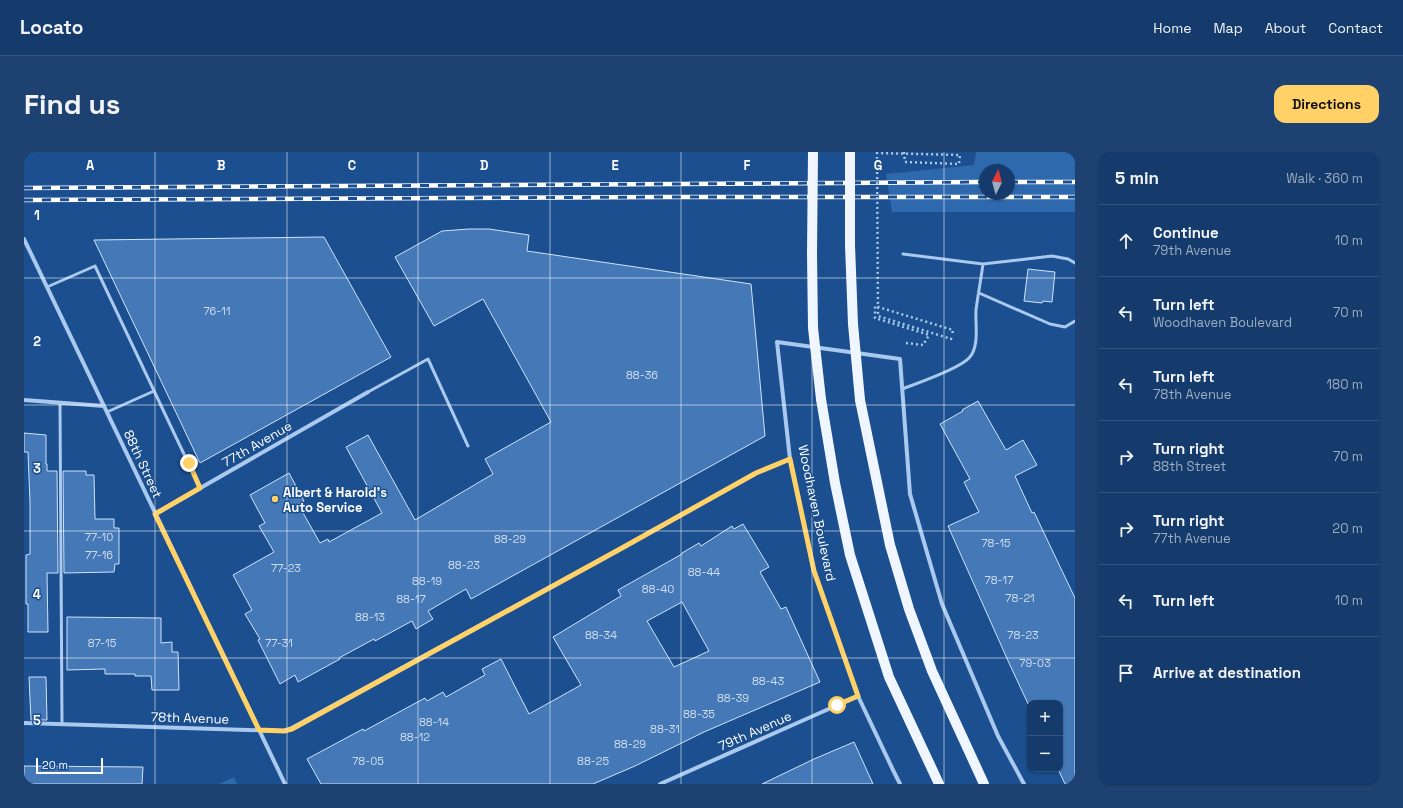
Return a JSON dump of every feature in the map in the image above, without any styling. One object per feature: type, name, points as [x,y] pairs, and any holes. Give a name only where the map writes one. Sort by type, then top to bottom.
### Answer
[{"type":"main road","name":"Woodhaven Boulevard","points":[[813,152],[812,254],[814,328],[821,398],[835,483],[850,555],[889,677],[939,784]]},
{"type":"main road","points":[[850,152],[850,245],[853,324],[860,400],[890,545],[909,609],[932,671],[984,784]]},
{"type":"street","name":"88th Street","points":[[24,239],[285,784]]},
{"type":"street","name":"Woodhaven Boulevard","points":[[900,784],[858,696],[814,571],[790,459],[777,342],[900,360],[910,494],[942,604],[998,736],[1024,784]]},
{"type":"street","name":"77th Avenue","points":[[155,514],[368,392]]},
{"type":"street","points":[[24,400],[104,406]]},
{"type":"street","name":"78th Avenue","points":[[24,723],[284,731],[292,729],[756,473],[790,459]]},
{"type":"street","name":"79th Avenue","points":[[660,784],[858,696]]},
{"type":"lane","points":[[903,254],[983,264],[1052,256],[1068,259],[1075,263]]},
{"type":"lane","points":[[902,389],[960,365],[970,357],[974,349],[977,327],[976,310],[983,264]]},
{"type":"lane","points":[[47,287],[95,266],[200,488]]},
{"type":"lane","points":[[979,293],[1050,324],[1065,327],[1075,321]]},
{"type":"lane","points":[[368,392],[428,359],[468,446]]},
{"type":"lane","points":[[107,412],[154,391]]},
{"type":"lane","points":[[60,403],[62,724]]},
{"type":"path","points":[[904,152],[905,162],[959,164],[960,155],[877,153],[878,316],[951,339],[953,330],[875,306],[875,318],[929,334],[923,345],[906,342]]},
{"type":"shaded area","points":[[976,152],[1075,152],[1075,212],[892,212],[886,174],[974,165]]},
{"type":"shaded area","points":[[234,777],[237,784],[219,784]]},
{"type":"building","points":[[489,229],[529,235],[527,251],[751,284],[765,436],[471,599],[466,589],[428,611],[433,619],[416,629],[412,621],[375,641],[374,639],[298,682],[295,675],[280,684],[258,640],[260,639],[245,614],[252,610],[233,575],[274,552],[259,526],[265,523],[250,495],[289,473],[304,501],[298,504],[320,543],[328,539],[329,542],[382,513],[346,447],[368,435],[415,520],[493,474],[485,459],[551,422],[483,299],[434,326],[395,257],[442,231]]},
{"type":"building","points":[[324,237],[391,357],[200,463],[94,240]]},
{"type":"building","points":[[1028,269],[1055,272],[1052,302],[1043,301],[1042,303],[1024,301]]},
{"type":"building","points":[[978,401],[1006,450],[1023,440],[1037,465],[1015,476],[1075,598],[1075,784],[1065,784],[1059,772],[1063,772],[1063,700],[1027,700],[1027,702],[948,526],[979,512],[964,482],[970,479],[940,424],[963,411],[962,410]]},
{"type":"building","points":[[24,433],[46,435],[47,471],[57,471],[58,573],[47,573],[48,632],[28,632],[28,604],[26,604],[26,555],[30,554],[30,503],[28,452],[24,452]]},
{"type":"building","points":[[63,471],[86,471],[86,475],[94,475],[95,519],[114,519],[114,528],[119,528],[119,564],[115,564],[114,572],[64,573]]},
{"type":"building","points":[[743,524],[769,567],[760,572],[781,609],[786,607],[820,682],[704,732],[635,766],[593,784],[321,784],[307,759],[363,729],[364,731],[425,698],[427,701],[443,692],[446,697],[485,675],[482,669],[501,659],[529,714],[581,685],[553,637],[621,596],[618,590],[699,543],[701,546],[732,526],[734,529]],"holes":[[[682,602],[709,651],[674,667],[647,621]]]},
{"type":"building","points":[[67,617],[161,618],[161,643],[172,642],[172,652],[178,652],[179,690],[152,690],[151,676],[135,676],[135,674],[105,674],[105,669],[67,670]]},
{"type":"building","points":[[29,677],[46,677],[47,720],[31,720]]},
{"type":"building","points":[[854,742],[873,784],[762,784],[814,759]]},
{"type":"building","points":[[24,766],[143,767],[142,784],[24,784]]},
{"type":"railway","points":[[24,188],[979,182]]},
{"type":"railway","points":[[1015,182],[1075,182]]},
{"type":"railway","points":[[24,200],[1075,197]]},
{"type":"place","name":"Albert & Harold’s Auto Service","points":[[275,499]]},
{"type":"route","points":[[189,463],[200,488],[155,514],[259,730],[284,731],[292,729],[756,473],[790,459],[814,571],[858,696],[837,705]]}]
